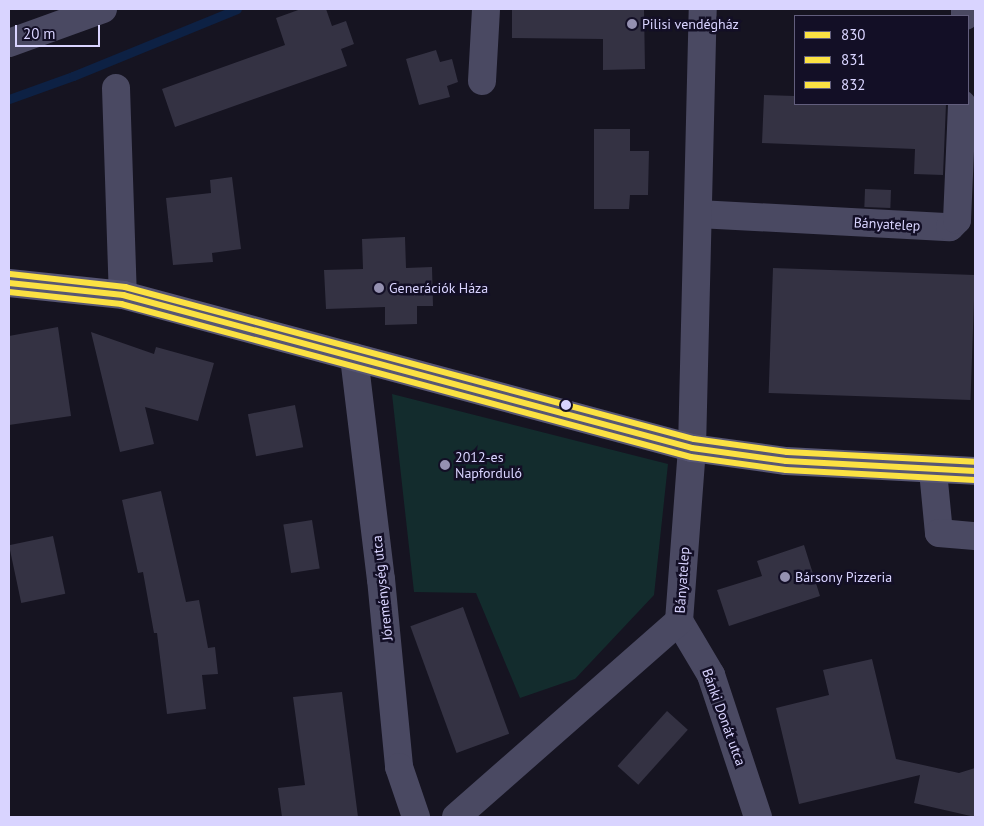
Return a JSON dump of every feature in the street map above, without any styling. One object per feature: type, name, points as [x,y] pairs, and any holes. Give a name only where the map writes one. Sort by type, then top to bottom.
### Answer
[{"type":"main road","points":[[9,283],[123,295],[692,448],[786,461],[933,471],[975,471]]},
{"type":"street","points":[[9,43],[102,9]]},
{"type":"street","points":[[482,81],[486,9]]},
{"type":"street","name":"Bányatelep","points":[[679,621],[692,448],[703,9]]},
{"type":"street","points":[[116,88],[123,295]]},
{"type":"street","name":"Bányatelep","points":[[698,214],[950,228],[957,220],[962,105]]},
{"type":"street","name":"Jóreménység utca","points":[[354,357],[381,579],[399,767],[416,817]]},
{"type":"street","points":[[933,471],[939,533],[975,536]]},
{"type":"street","points":[[456,817],[679,621]]},
{"type":"street","name":"Bánki Donát utca","points":[[679,621],[711,675],[758,817]]},
{"type":"green space","points":[[392,394],[668,464],[654,595],[575,679],[520,698],[476,593],[414,592]]},
{"type":"building","points":[[301,9],[326,9],[332,26],[346,21],[354,44],[341,49],[347,66],[175,127],[162,89],[285,45],[276,18]]},
{"type":"building","points":[[512,9],[644,9],[645,69],[603,70],[603,39],[512,38]]},
{"type":"building","points":[[436,50],[440,62],[452,59],[458,82],[447,86],[450,97],[419,105],[406,59]]},
{"type":"building","points":[[764,95],[794,96],[794,105],[946,105],[943,175],[914,174],[915,149],[762,143]]},
{"type":"building","points":[[594,129],[630,129],[630,151],[649,151],[648,195],[630,195],[629,209],[594,209]]},
{"type":"building","points":[[232,177],[241,249],[212,253],[213,262],[173,265],[166,198],[211,193],[210,180]]},
{"type":"building","points":[[865,189],[891,190],[890,208],[864,207]]},
{"type":"building","name":"Generációk Háza","points":[[405,237],[406,268],[432,267],[433,306],[417,306],[417,324],[385,325],[385,307],[326,309],[324,270],[363,269],[362,239]]},
{"type":"building","points":[[773,268],[975,275],[971,400],[769,393]]},
{"type":"building","points":[[58,327],[71,416],[9,425],[9,336]]},
{"type":"building","points":[[91,332],[154,354],[156,347],[214,363],[198,421],[145,407],[154,444],[120,452]]},
{"type":"building","points":[[295,405],[303,447],[256,456],[248,414]]},
{"type":"building","points":[[161,491],[186,602],[199,600],[208,648],[215,647],[218,674],[202,675],[206,709],[167,714],[157,633],[154,633],[143,572],[138,573],[122,500]]},
{"type":"building","points":[[312,520],[320,568],[291,573],[283,525]]},
{"type":"building","points":[[53,536],[65,594],[21,603],[9,545]]},
{"type":"building","points":[[804,545],[820,596],[729,626],[717,590],[762,576],[757,561]]},
{"type":"building","points":[[463,607],[509,734],[457,753],[410,626]]},
{"type":"building","points":[[872,659],[896,759],[959,773],[975,768],[975,817],[914,803],[920,775],[799,804],[776,708],[829,695],[823,670]]},
{"type":"building","points":[[342,692],[358,817],[282,817],[278,788],[305,785],[293,697]]},
{"type":"building","points":[[667,711],[688,730],[638,785],[617,766]]},
{"type":"waterway","points":[[9,99],[73,76],[237,9]]},
{"type":"transit line","name":"832","points":[[10,274],[125,287],[694,439],[787,452],[975,462]]},
{"type":"transit line","name":"830","points":[[9,283],[123,295],[692,448],[786,461],[975,471]]},
{"type":"transit line","name":"831","points":[[9,292],[121,304],[691,457],[786,470],[975,480]]},
{"type":"place","name":"Pilisi vendégház","points":[[632,24]]},
{"type":"place","name":"Generációk Háza","points":[[379,288]]},
{"type":"place","name":"2012-es Napforduló","points":[[445,465]]},
{"type":"place","name":"Bársony Pizzeria","points":[[785,577]]}]
